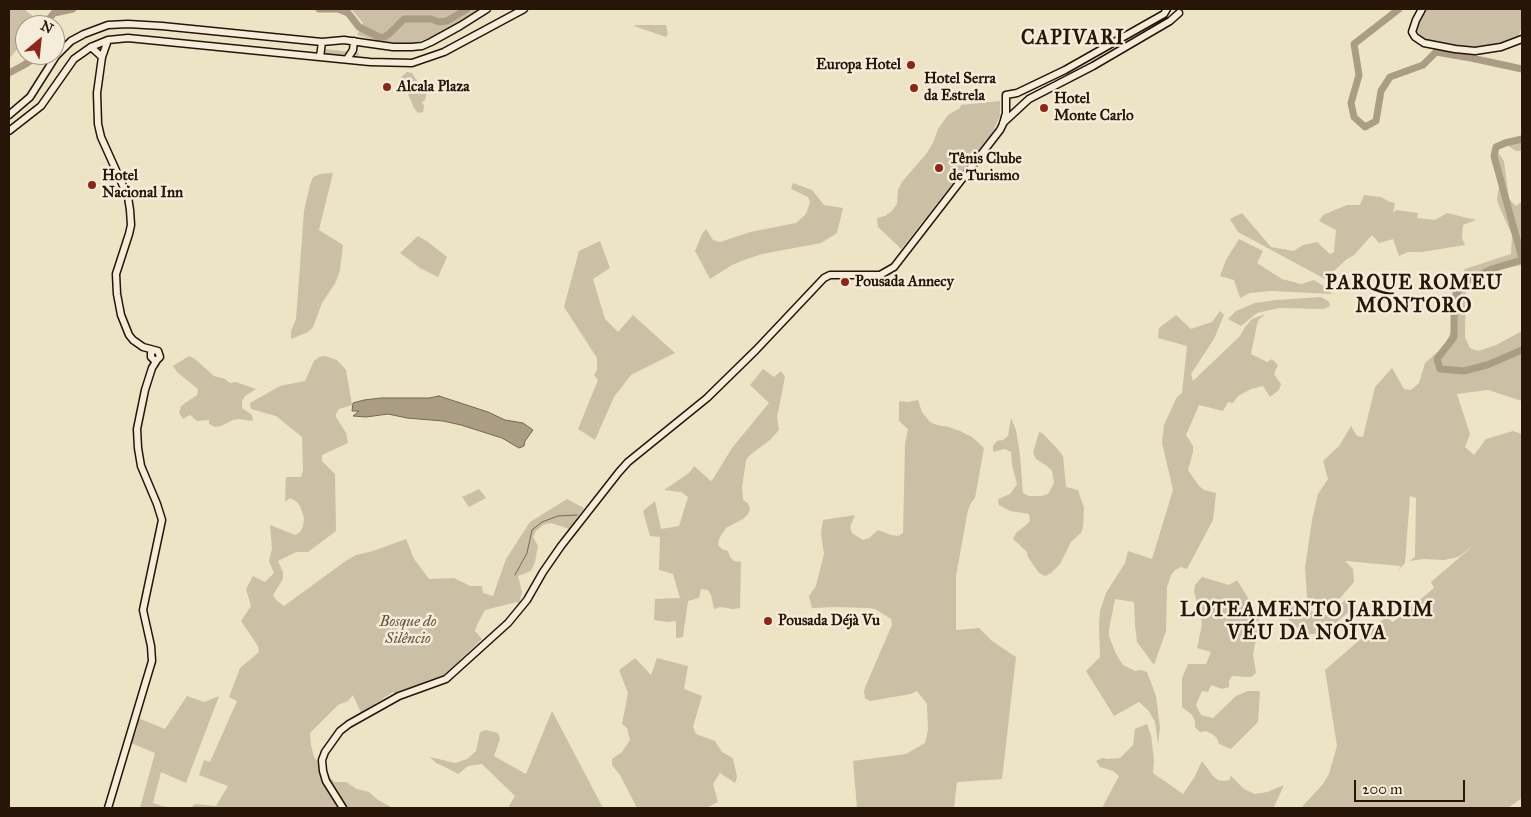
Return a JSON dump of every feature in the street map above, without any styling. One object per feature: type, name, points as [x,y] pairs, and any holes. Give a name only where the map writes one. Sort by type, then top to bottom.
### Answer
[{"type":"street","points":[[9,115],[30,97],[56,56],[71,42],[84,34],[108,25],[162,26],[322,42],[337,39],[393,47],[422,46],[487,9]]},
{"type":"street","points":[[9,131],[41,106],[74,59],[91,47],[108,40],[128,38],[324,57],[412,63],[444,52],[524,9]]},
{"type":"street","points":[[1006,100],[1065,70],[1164,14],[1166,9]]},
{"type":"street","points":[[1171,9],[1180,11]]},
{"type":"street","points":[[1422,9],[1412,32],[1424,44],[1475,51],[1501,47],[1522,39]]},
{"type":"street","points":[[342,808],[326,782],[322,760],[325,752],[340,732],[350,724],[399,696],[446,678],[508,623],[527,600],[561,546],[628,462],[707,398],[756,350],[824,278],[830,275],[880,275],[894,267],[992,142],[1003,124],[1016,110],[1034,96],[1094,66],[1170,20],[1180,11]]},
{"type":"street","points":[[108,40],[102,57],[97,93],[98,124],[101,137],[128,197],[131,225],[116,274],[117,294],[124,324],[133,340],[153,356],[152,368],[145,390],[137,429],[138,448],[141,466],[162,520],[143,610],[151,646],[152,661],[108,808]]},
{"type":"street","points":[[347,59],[353,50],[354,41]]},
{"type":"street","points":[[322,42],[324,57]]},
{"type":"street","points":[[91,47],[102,57]]},
{"type":"street","points":[[1006,100],[1016,110]]},
{"type":"street","points":[[1003,124],[1006,100]]},
{"type":"green space","points":[[9,9],[24,9],[31,15],[15,15],[15,52],[9,59]]},
{"type":"green space","points":[[351,9],[485,9],[437,36],[410,44],[385,43],[357,35],[363,23]]},
{"type":"green space","points":[[1424,9],[1522,9],[1522,25],[1517,43],[1484,53],[1421,42],[1414,36],[1416,20]]},
{"type":"green space","points":[[666,25],[668,34],[666,37],[634,26]]},
{"type":"green space","points":[[325,49],[359,53],[358,59],[324,55]]},
{"type":"green space","points":[[407,72],[412,73],[425,93],[427,93],[425,100],[422,102],[424,106],[423,112],[418,113],[414,108],[401,77]]},
{"type":"green space","name":"Tênis Clube de Turismo","points":[[1000,101],[1000,116],[991,135],[901,249],[878,227],[877,218],[885,216],[897,204],[898,190],[902,182],[926,154],[933,143],[938,129],[948,115],[960,108],[961,105]]},
{"type":"green space","points":[[1522,137],[1522,151],[1516,151],[1505,144],[1521,139]]},
{"type":"green space","points":[[1492,149],[1497,151],[1504,161],[1509,199],[1516,206],[1522,202],[1522,265],[1477,274],[1466,281],[1465,337],[1470,348],[1478,351],[1496,345],[1522,331],[1522,401],[1488,390],[1457,394],[1470,434],[1465,447],[1474,455],[1486,439],[1513,431],[1522,434],[1522,798],[1508,808],[1301,808],[1323,784],[1329,774],[1337,746],[1325,670],[1386,617],[1393,622],[1434,588],[1431,582],[1474,545],[1458,557],[1444,560],[1424,559],[1409,561],[1415,557],[1416,498],[1410,496],[1405,563],[1398,571],[1401,566],[1345,561],[1353,569],[1354,582],[1341,597],[1320,610],[1314,608],[1307,597],[1305,568],[1312,520],[1318,494],[1328,479],[1323,461],[1339,446],[1351,426],[1357,436],[1363,437],[1375,387],[1392,368],[1404,389],[1411,390],[1419,383],[1425,363],[1445,345],[1453,327],[1452,292],[1465,269],[1511,254],[1512,235],[1497,199],[1499,187],[1497,167]]},
{"type":"green space","points":[[333,173],[319,230],[343,245],[340,270],[336,282],[322,303],[313,327],[308,332],[291,339],[291,331],[296,319],[304,211],[310,185],[313,177],[320,174]]},
{"type":"green space","points":[[793,183],[812,190],[824,205],[843,208],[837,233],[821,243],[762,254],[744,260],[710,279],[695,251],[706,229],[713,240],[720,242],[750,232],[796,223],[806,214],[810,202],[808,197],[791,189]]},
{"type":"green space","points":[[1364,195],[1381,197],[1395,203],[1393,213],[1396,210],[1418,213],[1417,218],[1435,220],[1447,213],[1476,220],[1463,225],[1462,238],[1465,245],[1422,252],[1408,252],[1399,256],[1393,239],[1379,243],[1372,235],[1354,255],[1325,279],[1238,232],[1230,219],[1242,213],[1271,247],[1294,251],[1303,245],[1317,242],[1330,254],[1334,252],[1336,230],[1319,221],[1323,215],[1347,205],[1360,205]]},
{"type":"green space","points":[[418,236],[447,257],[438,277],[420,268],[400,253]]},
{"type":"green space","points":[[1239,239],[1263,251],[1257,263],[1282,279],[1301,284],[1314,280],[1332,294],[1272,291],[1250,293],[1240,298],[1234,280],[1220,276],[1226,260]]},
{"type":"green space","points":[[600,241],[610,268],[593,279],[605,319],[618,332],[633,315],[675,353],[631,375],[614,397],[595,440],[578,429],[598,380],[594,375],[597,370],[597,358],[564,307],[579,251]]},
{"type":"green space","points":[[1321,297],[1328,301],[1329,307],[1323,309],[1279,308],[1257,313],[1241,326],[1228,319],[1236,311],[1255,303]]},
{"type":"green space","points":[[1220,311],[1224,315],[1214,339],[1191,374],[1193,381],[1240,336],[1252,319],[1266,314],[1259,319],[1257,324],[1251,354],[1267,362],[1272,359],[1278,365],[1274,374],[1281,384],[1279,390],[1270,397],[1263,386],[1251,389],[1238,396],[1233,403],[1228,402],[1223,411],[1199,405],[1186,435],[1193,446],[1188,470],[1199,486],[1204,490],[1216,493],[1213,520],[1187,569],[1181,567],[1171,575],[1167,587],[1166,631],[1154,665],[1137,642],[1134,602],[1115,599],[1109,636],[1116,654],[1123,665],[1135,671],[1147,672],[1156,696],[1160,728],[1158,744],[1155,722],[1148,710],[1139,702],[1114,716],[1086,671],[1100,657],[1100,611],[1106,593],[1125,563],[1128,551],[1152,559],[1173,490],[1162,443],[1164,425],[1177,397],[1182,393],[1187,346],[1158,338],[1159,328],[1176,315],[1191,329],[1212,322]]},
{"type":"green space","points":[[189,356],[214,376],[225,379],[230,383],[236,382],[256,389],[245,396],[242,401],[242,408],[252,415],[253,421],[239,419],[215,427],[209,424],[209,420],[197,421],[190,415],[183,419],[179,413],[181,406],[197,395],[198,389],[177,372],[173,366]]},
{"type":"green space","name":"Bosque do Silêncio","points":[[325,356],[337,360],[346,370],[352,405],[339,409],[336,414],[346,433],[348,443],[322,455],[322,461],[335,474],[336,531],[308,552],[296,552],[278,561],[283,572],[283,579],[273,595],[284,606],[356,555],[406,539],[414,559],[429,579],[454,578],[470,586],[482,586],[483,593],[493,596],[506,559],[530,522],[567,499],[584,508],[569,529],[551,523],[543,525],[536,531],[533,537],[538,546],[535,562],[531,571],[518,576],[522,592],[519,604],[517,602],[485,610],[475,631],[482,639],[443,676],[394,694],[393,692],[361,713],[353,695],[348,701],[338,705],[310,733],[314,757],[334,782],[346,782],[357,789],[369,792],[378,800],[393,808],[190,808],[195,804],[216,806],[228,786],[199,775],[204,760],[210,762],[237,701],[229,697],[240,668],[259,652],[258,646],[241,621],[251,606],[246,589],[253,576],[265,582],[274,573],[269,561],[272,549],[270,525],[295,535],[300,532],[303,526],[304,518],[300,506],[290,498],[285,502],[286,477],[301,477],[303,470],[302,437],[276,416],[251,409],[250,403],[280,386],[305,381],[314,361],[319,357]]},
{"type":"green space","points":[[763,369],[774,377],[781,371],[785,377],[777,417],[779,430],[746,460],[742,488],[743,500],[748,503],[750,509],[743,519],[726,528],[719,539],[718,545],[728,551],[734,561],[741,562],[740,608],[720,607],[714,609],[708,590],[701,589],[699,598],[688,601],[683,637],[676,638],[676,621],[654,620],[655,599],[680,598],[673,574],[659,570],[660,537],[650,536],[643,511],[655,501],[661,529],[679,526],[688,497],[681,492],[664,490],[689,473],[694,466],[711,481],[713,479],[732,448],[769,403],[750,385]]},
{"type":"green space","points":[[918,400],[922,412],[930,422],[960,431],[972,437],[984,448],[975,498],[968,510],[956,576],[956,630],[979,628],[992,641],[1016,657],[1002,779],[957,782],[954,808],[857,808],[853,761],[906,754],[925,743],[928,730],[927,704],[917,691],[911,694],[870,701],[865,698],[864,691],[892,625],[891,619],[875,609],[869,608],[812,608],[809,596],[816,586],[824,554],[821,533],[823,520],[855,515],[850,527],[852,533],[863,540],[869,538],[878,530],[898,536],[903,533],[905,444],[908,429],[899,421],[899,401]]},
{"type":"green space","points":[[1011,418],[1016,430],[1020,455],[1023,493],[1029,496],[1042,496],[1048,494],[1054,483],[1052,471],[1036,459],[1033,453],[1039,432],[1063,456],[1066,487],[1078,490],[1084,508],[1081,533],[1071,542],[1060,564],[1045,576],[1039,573],[1028,557],[1027,552],[1013,539],[1016,533],[1030,521],[1029,514],[1010,511],[999,505],[998,499],[1010,494],[1017,484],[1011,452],[1005,449],[993,452],[993,446],[997,441],[1003,440],[1008,436]]},
{"type":"green space","points":[[479,489],[486,498],[469,507],[462,497]]},
{"type":"green space","points":[[1202,577],[1229,585],[1237,580],[1259,618],[1253,654],[1256,673],[1251,677],[1232,676],[1229,681],[1229,687],[1222,689],[1211,685],[1208,692],[1202,691],[1196,705],[1201,715],[1213,718],[1236,696],[1248,691],[1260,691],[1258,722],[1231,749],[1219,744],[1217,738],[1212,734],[1206,731],[1200,732],[1195,727],[1192,715],[1182,707],[1182,678],[1188,664],[1206,664],[1211,652],[1197,648],[1202,624],[1194,591],[1195,585]]},
{"type":"green space","points":[[1345,600],[1353,608],[1325,633],[1307,634],[1299,630],[1282,612],[1293,604],[1301,610],[1307,608],[1322,616],[1330,614]]},
{"type":"green space","points":[[635,658],[651,675],[657,658],[688,666],[684,689],[702,696],[693,727],[696,734],[715,741],[722,752],[733,758],[737,777],[735,783],[720,773],[713,784],[718,802],[706,808],[637,808],[620,775],[612,765],[612,759],[622,752],[630,740],[627,728],[622,724],[628,693],[619,670]]},
{"type":"green space","points":[[187,696],[204,702],[219,696],[186,783],[161,772],[153,803],[169,808],[140,808],[155,753],[131,743],[137,729],[138,718],[165,729]]},
{"type":"green space","points":[[552,711],[603,808],[508,808],[515,796],[482,764],[468,766],[458,774],[436,763],[430,757],[455,763],[467,759],[476,751],[480,732],[486,730],[498,733],[500,739],[494,756],[526,774]]},
{"type":"green space","points":[[1147,724],[1151,735],[1154,760],[1153,773],[1183,794],[1194,778],[1202,761],[1218,780],[1230,780],[1230,775],[1244,789],[1255,794],[1267,792],[1284,785],[1274,807],[1102,808],[1119,776],[1113,771],[1100,767],[1096,761],[1102,758],[1120,758],[1133,745],[1135,729]]},
{"type":"shaded area","points":[[439,396],[488,412],[505,420],[523,423],[533,430],[525,441],[524,446],[519,448],[502,438],[443,421],[407,418],[388,414],[366,417],[353,416],[359,411],[352,411],[353,403],[364,400]]},
{"type":"waterway","points":[[52,15],[73,9]]},
{"type":"waterway","points":[[319,9],[336,9]]},
{"type":"waterway","points":[[338,9],[348,13],[359,27],[379,37],[389,34],[404,19],[447,21],[467,9]]},
{"type":"waterway","points":[[1399,9],[1354,44],[1359,75],[1351,103],[1354,117],[1365,127],[1376,121],[1381,91],[1390,77],[1423,65],[1436,52],[1522,69]]},
{"type":"waterway","points":[[9,73],[24,65]]},
{"type":"waterway","points":[[1522,139],[1496,147],[1494,156],[1522,258]]},
{"type":"waterway","points":[[1522,260],[1492,269],[1461,284],[1454,300],[1454,337],[1437,359],[1440,369],[1464,371],[1487,365],[1522,350]]},
{"type":"waterway","points":[[515,575],[527,553],[532,530],[542,522],[558,516],[577,515]]},
{"type":"place","name":"Europa Hotel","points":[[911,65]]},
{"type":"place","name":"Alcala Plaza","points":[[387,87]]},
{"type":"place","name":"Hotel Serra da Estrela","points":[[914,88]]},
{"type":"place","name":"Hotel Monte Carlo","points":[[1044,108]]},
{"type":"place","name":"Tênis Clube de Turismo","points":[[939,168]]},
{"type":"place","name":"Hotel Nacional Inn","points":[[92,185]]},
{"type":"place","name":"Pousada Annecy","points":[[845,282]]},
{"type":"place","name":"Pousada Déjà Vu","points":[[768,621]]},
{"type":"district","name":"CAPIVARI","points":[[1073,39]]},
{"type":"district","name":"PARQUE ROMEU MONTORO","points":[[1414,296]]},
{"type":"district","name":"LOTEAMENTO JARDIM VÉU DA NOIVA","points":[[1307,622]]}]
